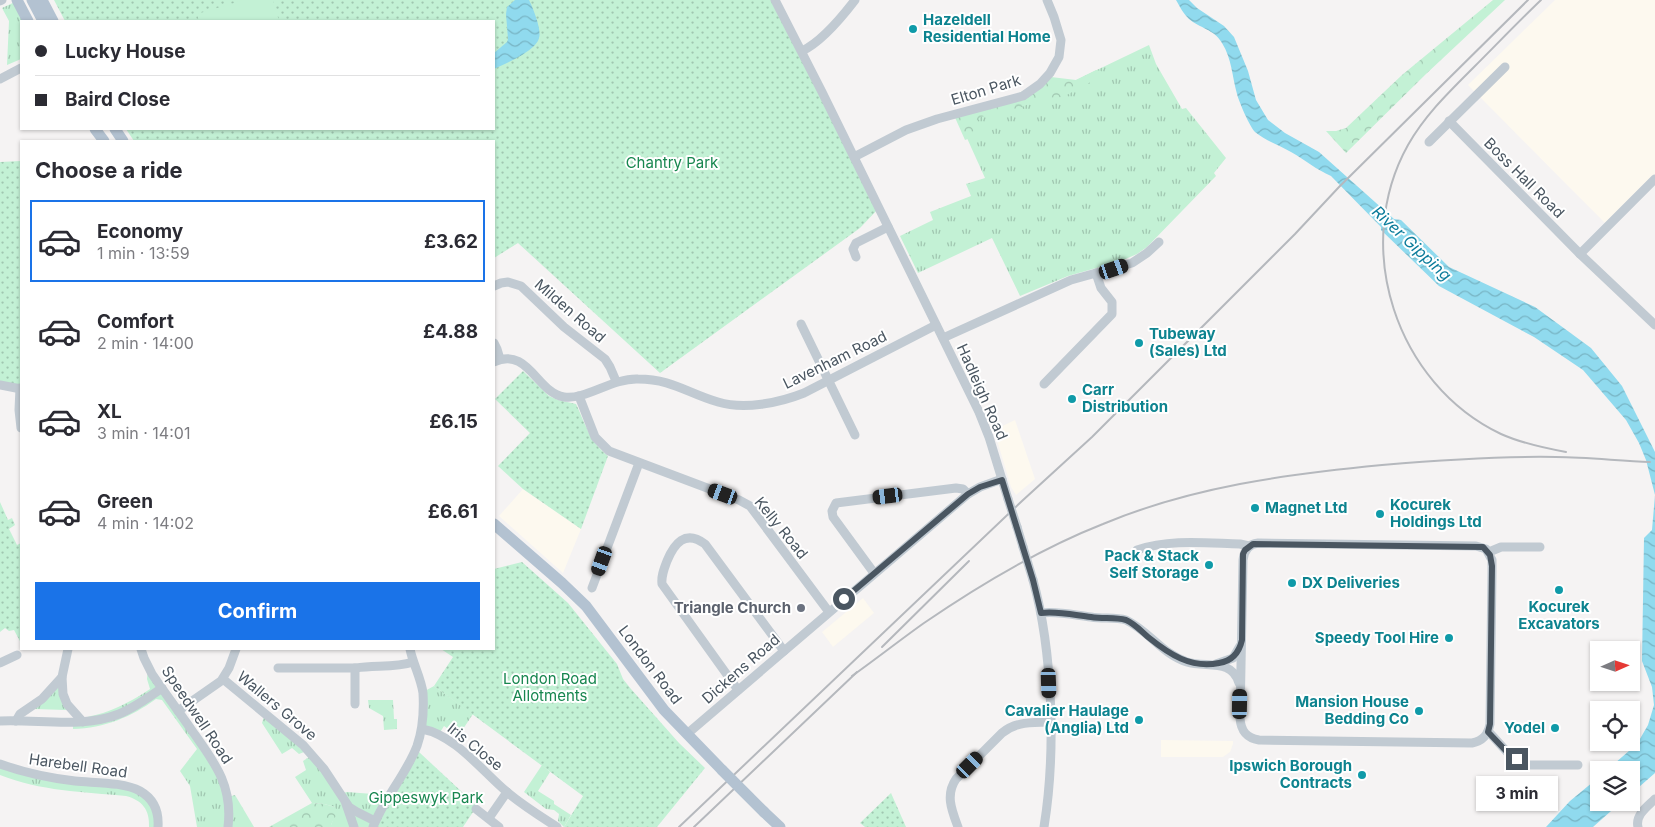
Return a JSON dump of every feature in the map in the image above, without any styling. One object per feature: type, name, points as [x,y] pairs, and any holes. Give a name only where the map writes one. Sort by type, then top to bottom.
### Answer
[{"type":"main road","points":[[17,0],[27,20]]},
{"type":"main road","points":[[32,0],[42,20]]},
{"type":"main road","points":[[42,0],[52,20]]},
{"type":"main road","points":[[115,130],[123,140]]},
{"type":"main road","name":"London Road","points":[[495,525],[586,606],[657,702],[780,827]]},
{"type":"street","name":"Hadleigh Road","points":[[775,0],[854,156],[984,423],[1033,580],[1041,613],[1048,675],[1050,722],[1049,780],[1044,827]]},
{"type":"street","points":[[802,51],[812,45],[834,25],[855,0]]},
{"type":"street","name":"Elton Park","points":[[854,156],[906,130],[946,116],[1023,96],[1040,84],[1050,73],[1059,57],[1061,40],[1047,0]]},
{"type":"street","points":[[1429,142],[1505,67]]},
{"type":"street","points":[[0,79],[20,69]]},
{"type":"street","name":"Boss Hall Road","points":[[1449,121],[1580,254],[1655,325]]},
{"type":"street","points":[[1580,254],[1655,179]]},
{"type":"street","points":[[856,257],[853,249],[856,244],[888,227]]},
{"type":"street","points":[[943,338],[1079,277],[1132,263],[1159,242]]},
{"type":"street","points":[[1044,384],[1112,314],[1112,302],[1101,288],[1096,273]]},
{"type":"street","name":"Milden Road","points":[[495,285],[501,282],[508,282],[521,286],[564,327],[604,359],[616,381]]},
{"type":"street","points":[[801,324],[855,435]]},
{"type":"street","name":"Lavenham Road","points":[[497,361],[511,360],[522,363],[555,394],[564,397],[579,396],[616,381],[634,378],[674,384],[716,402],[731,405],[780,401],[804,392],[936,325]]},
{"type":"street","points":[[495,344],[497,347],[497,361]]},
{"type":"street","points":[[0,385],[20,388]]},
{"type":"street","points":[[20,395],[18,410],[20,422]]},
{"type":"street","name":"Kelly Road","points":[[579,396],[589,423],[600,443],[613,454],[739,500],[750,506],[829,612]]},
{"type":"street","points":[[592,588],[639,463]]},
{"type":"street","name":"Dickens Road","points":[[687,734],[968,494],[980,487],[1002,480]]},
{"type":"street","points":[[874,573],[833,517],[832,510],[836,503],[956,488],[963,489],[968,494]]},
{"type":"street","points":[[738,690],[663,587],[662,577],[670,553],[676,544],[683,540],[694,539],[703,542],[784,651]]},
{"type":"street","points":[[1137,550],[1155,544],[1170,542],[1240,544],[1249,546],[1258,543],[1483,547],[1489,552],[1492,560],[1490,724],[1488,732],[1482,739],[1472,743],[1259,740],[1251,738],[1240,724],[1243,554],[1249,546]]},
{"type":"street","points":[[1489,552],[1501,548],[1540,547]]},
{"type":"street","points":[[1041,613],[1056,612],[1126,620],[1174,656],[1188,662],[1211,664],[1232,670],[1238,677],[1240,690]]},
{"type":"street","points":[[1211,664],[1233,658],[1242,640]]},
{"type":"street","points":[[68,650],[62,677],[63,694],[67,704],[83,722]]},
{"type":"street","name":"Speedwell Road","points":[[141,650],[146,663],[162,688],[218,769],[228,797],[228,827]]},
{"type":"street","points":[[178,711],[213,688],[223,679],[236,650]]},
{"type":"street","points":[[374,824],[416,749],[422,729],[424,710],[422,692],[410,650]]},
{"type":"street","points":[[0,663],[17,655]]},
{"type":"street","points":[[278,668],[354,668],[398,666],[413,662]]},
{"type":"street","points":[[354,668],[355,704]]},
{"type":"street","points":[[16,721],[20,714],[42,699],[62,677]]},
{"type":"street","name":"Wallers Grove","points":[[223,679],[304,745],[324,769],[346,804],[354,827]]},
{"type":"street","points":[[0,721],[83,722],[98,720],[118,714],[142,702],[162,688]]},
{"type":"street","points":[[958,827],[950,801],[956,779],[1010,727],[1024,723],[1050,722]]},
{"type":"street","name":"Iris Close","points":[[422,729],[436,733],[460,750],[507,792],[557,827]]},
{"type":"street","points":[[1488,732],[1508,753],[1526,765],[1578,765]]},
{"type":"street","name":"Harebell Road","points":[[0,764],[35,776],[136,789],[153,802],[157,813],[158,827]]},
{"type":"street","name":"Iris Close","points":[[489,818],[507,792]]},
{"type":"street","points":[[1638,827],[1639,815],[1655,799]]},
{"type":"street","name":"Wallers Grove","points":[[346,804],[374,824]]},
{"type":"street","points":[[476,809],[499,827]]},
{"type":"shaded area","points":[[1555,0],[1655,0],[1655,179],[1607,225],[1468,85]]},
{"type":"shaded area","points":[[1015,420],[1035,479],[1016,495],[1011,487],[994,430]]},
{"type":"shaded area","points":[[523,489],[581,529],[563,573],[499,516]]},
{"type":"shaded area","points":[[863,598],[874,613],[833,647],[822,632]]},
{"type":"shaded area","points":[[1161,740],[1233,741],[1233,744],[1230,752],[1223,757],[1161,757]]},
{"type":"green space","name":"Chantry Park","points":[[54,0],[775,0],[879,208],[860,228],[660,373],[518,243],[495,257],[495,140],[133,140],[127,130],[495,130],[495,20],[64,20]]},
{"type":"green space","points":[[244,0],[273,0],[279,20],[199,20],[197,14]]},
{"type":"green space","points":[[1493,0],[1505,0],[1346,153],[1326,131],[1346,128],[1402,75]]},
{"type":"green space","points":[[17,1],[24,20],[20,20],[20,59],[7,65],[9,21],[2,8]]},
{"type":"green space","points":[[1149,45],[1156,64],[1182,109],[1186,108],[1226,158],[1214,173],[1216,176],[1147,247],[1121,261],[1068,276],[1020,296],[992,238],[918,273],[900,236],[933,220],[930,212],[971,196],[966,184],[985,178],[957,116],[1076,80]]},
{"type":"green space","points":[[1096,70],[1101,71],[1100,77],[1063,97],[1042,98],[1022,107],[981,117],[978,120],[976,136],[965,140],[953,113],[1005,100],[1051,77],[1076,80]]},
{"type":"green space","points":[[20,161],[20,389],[0,385],[0,162]]},
{"type":"green space","points":[[523,371],[549,396],[576,404],[592,438],[608,456],[581,529],[523,489],[498,466],[530,433],[495,399]]},
{"type":"green space","points":[[0,502],[8,520],[12,518],[15,525],[9,529],[17,545],[20,544],[20,641],[14,630],[9,631],[5,628],[0,632]]},
{"type":"green space","name":"London Road Allotments","points":[[522,562],[568,603],[617,664],[623,679],[631,689],[679,743],[705,768],[657,827],[564,827],[583,796],[434,686],[453,657],[442,650],[495,650],[495,569]]},
{"type":"green space","points":[[148,667],[215,763],[228,797],[235,795],[254,827],[197,827],[190,786],[180,771],[197,749],[162,700],[156,699],[137,711],[107,724],[73,729],[73,722],[115,708],[150,689],[147,679]]},
{"type":"green space","points":[[58,685],[66,710],[34,709]]},
{"type":"green space","points":[[434,686],[473,714],[461,732],[467,736],[458,748],[455,746],[461,738],[444,726],[439,734],[423,724],[423,692]]},
{"type":"green space","points":[[368,700],[393,700],[394,719],[397,719],[397,729],[384,730],[383,716],[369,708]]},
{"type":"green space","points":[[265,713],[304,752],[299,754],[292,748],[282,754],[262,723]]},
{"type":"green space","name":"Gippeswyk Park","points":[[419,752],[477,806],[463,827],[377,827]]},
{"type":"green space","points":[[312,755],[340,794],[347,792],[386,795],[391,827],[331,827],[335,807],[312,803],[295,777],[306,770],[303,761]]},
{"type":"green space","points":[[0,764],[22,772],[122,786],[149,797],[158,827],[149,827],[148,816],[144,807],[132,798],[46,788],[0,775]]},
{"type":"green space","points":[[542,765],[550,772],[538,791],[571,815],[564,827],[558,821],[559,814],[554,810],[546,809],[524,792]]},
{"type":"green space","points":[[891,793],[906,827],[865,827],[860,823]]},
{"type":"green space","points":[[312,803],[335,807],[336,814],[331,827],[269,827]]},
{"type":"water","points":[[515,0],[529,0],[535,13],[540,34],[537,43],[532,48],[495,68],[495,52],[508,39],[507,7]]},
{"type":"water","name":"River Gipping","points":[[1176,0],[1189,0],[1197,8],[1224,26],[1234,37],[1248,71],[1256,100],[1268,120],[1285,133],[1319,152],[1394,219],[1401,220],[1449,267],[1535,307],[1591,348],[1622,386],[1655,452],[1655,495],[1646,460],[1626,420],[1583,370],[1534,337],[1439,286],[1381,230],[1381,227],[1331,176],[1255,132],[1240,103],[1230,61],[1222,43],[1211,32],[1189,19]]},
{"type":"water","points":[[1655,495],[1655,773],[1640,786],[1640,761],[1617,761],[1629,751],[1640,751],[1640,739],[1648,725],[1654,705],[1652,687],[1642,661],[1644,538],[1652,530]]},
{"type":"water","points":[[1590,784],[1590,811],[1611,811],[1593,827],[1546,827],[1570,801]]},
{"type":"railway","points":[[679,827],[1022,501],[1092,437],[1295,234],[1339,187],[1528,0]]},
{"type":"railway","points":[[1541,0],[1438,104],[1408,145],[1391,185],[1384,226],[1385,268],[1394,309],[1410,347],[1434,382],[1465,411],[1501,434],[1533,445],[1566,452]]},
{"type":"railway","points":[[852,676],[924,623],[966,595],[1034,556],[1103,524],[1170,500],[1205,491],[1275,478],[1404,463],[1534,457],[1650,462]]},
{"type":"railway","points":[[882,647],[969,561]]},
{"type":"railway","points":[[694,827],[857,672]]},
{"type":"place","name":"Hazeldell Residential Home","points":[[913,29]]},
{"type":"place","name":"Tubeway (Sales) Ltd","points":[[1139,343]]},
{"type":"place","name":"Carr Distribution","points":[[1072,399]]},
{"type":"place","name":"Magnet Ltd","points":[[1255,508]]},
{"type":"place","name":"Kocurek Holdings Ltd","points":[[1380,514]]},
{"type":"place","name":"Pack & Stack Self Storage","points":[[1209,565]]},
{"type":"place","name":"DX Deliveries","points":[[1292,583]]},
{"type":"place","name":"Kocurek Excavators","points":[[1559,590]]},
{"type":"place","name":"Triangle Church","points":[[801,608]]},
{"type":"place","name":"Speedy Tool Hire","points":[[1449,638]]},
{"type":"place","name":"Mansion House Bedding Co","points":[[1419,711]]},
{"type":"place","name":"Cavalier Haulage (Anglia) Ltd","points":[[1139,720]]},
{"type":"place","name":"Yodel","points":[[1555,728]]},
{"type":"place","name":"Ipswich Borough Contracts","points":[[1362,775]]},
{"type":"route","points":[[844,599],[968,494],[980,487],[1002,480],[1033,580],[1041,613],[1056,612],[1126,620],[1174,656],[1196,664],[1224,662],[1233,658],[1240,647],[1242,640],[1243,554],[1253,544],[1483,547],[1489,552],[1492,560],[1490,724],[1488,732],[1508,753],[1517,759]]}]
